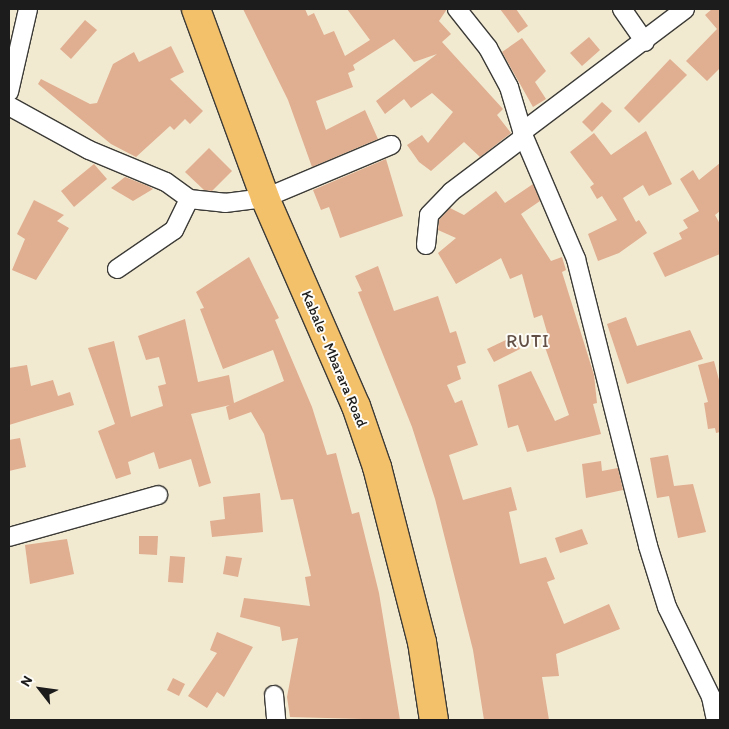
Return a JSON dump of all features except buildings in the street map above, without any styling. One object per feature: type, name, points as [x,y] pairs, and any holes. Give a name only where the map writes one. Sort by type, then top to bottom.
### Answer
[{"type":"main road","name":"Kabale - Mbarara Road","points":[[196,9],[265,198],[356,406],[378,467],[422,642],[434,720]]},
{"type":"street","points":[[9,92],[28,9]]},
{"type":"street","points":[[457,9],[492,56],[509,88],[523,134],[576,258],[648,546],[667,607],[711,697],[716,720]]},
{"type":"street","points":[[622,9],[646,42]]},
{"type":"street","points":[[426,245],[429,215],[451,192],[523,134],[646,42],[686,9]]},
{"type":"street","points":[[9,106],[89,150],[166,182],[189,199],[226,204],[265,198],[391,144]]},
{"type":"street","points":[[117,269],[174,230],[189,199]]},
{"type":"street","points":[[9,537],[158,495]]},
{"type":"street","points":[[274,695],[276,720]]},
{"type":"district","name":"RUTI","points":[[528,341]]}]
